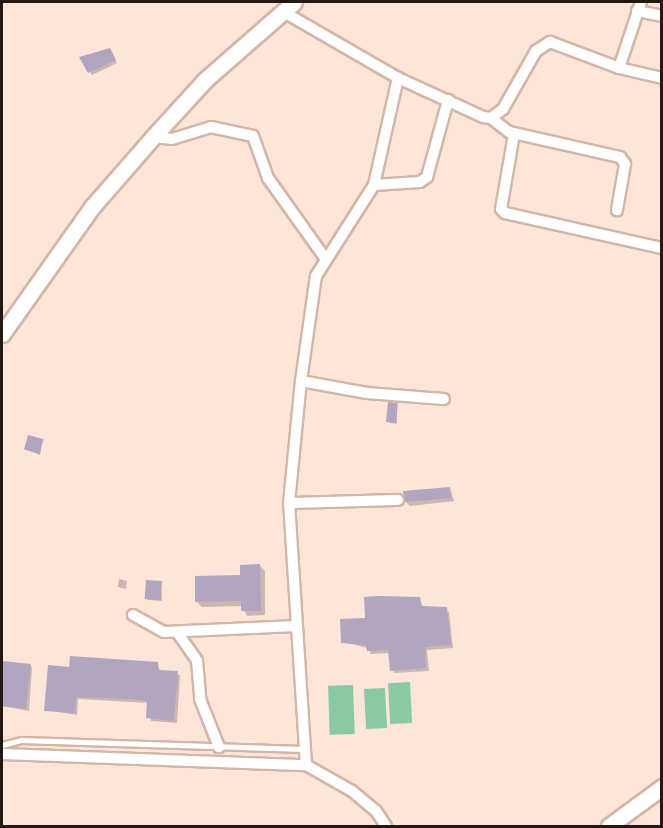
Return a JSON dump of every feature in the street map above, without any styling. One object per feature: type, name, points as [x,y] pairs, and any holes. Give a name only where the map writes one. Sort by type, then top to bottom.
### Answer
[{"type":"street","points":[[2,334],[92,207],[153,137],[205,80],[288,6],[398,78],[448,100],[475,115],[491,118],[501,128],[514,134],[620,157],[625,164],[617,210]]},
{"type":"street","points":[[619,68],[639,6],[662,16]]},
{"type":"street","points":[[491,118],[503,109],[536,51],[544,43],[555,42],[619,68],[662,78]]},
{"type":"street","points":[[306,765],[289,502],[301,381],[316,276],[325,258],[374,185],[398,78]]},
{"type":"street","points":[[374,185],[420,182],[427,177],[448,100]]},
{"type":"street","points":[[153,137],[172,139],[211,127],[253,136],[268,178],[325,258]]},
{"type":"street","points":[[514,134],[501,209],[505,213],[662,248]]},
{"type":"street","points":[[301,381],[367,393],[444,399]]},
{"type":"street","points":[[289,502],[398,501]]},
{"type":"street","points":[[133,615],[152,628],[177,632],[296,626]]},
{"type":"street","points":[[177,632],[197,661],[200,699],[219,747]]},
{"type":"street","points":[[2,754],[306,765],[352,791],[376,811],[386,826]]},
{"type":"street","points":[[609,826],[662,787]]},
{"type":"lane","points":[[2,745],[21,740],[304,749]]},
{"type":"green space","points":[[410,682],[412,723],[390,724],[388,683]]},
{"type":"green space","points":[[353,685],[355,734],[330,735],[328,686]]},
{"type":"green space","points":[[385,688],[387,728],[366,729],[364,689]]},
{"type":"building","points":[[110,48],[116,60],[88,73],[79,57]]},
{"type":"building","points":[[388,402],[398,403],[396,423],[386,422]]},
{"type":"building","points":[[28,435],[43,439],[40,454],[24,449]]},
{"type":"building","points":[[450,487],[451,498],[404,502],[403,491]]},
{"type":"building","points":[[260,564],[261,611],[241,611],[241,601],[195,602],[195,576],[240,575],[240,565]]},
{"type":"building","points":[[146,580],[162,581],[161,600],[145,599]]},
{"type":"building","points":[[364,597],[420,597],[421,606],[447,607],[451,645],[425,647],[426,668],[390,671],[388,650],[367,651],[366,645],[341,643],[340,619],[365,618]]},
{"type":"building","points":[[70,656],[158,662],[158,670],[178,671],[174,721],[146,718],[147,701],[132,699],[76,697],[75,713],[44,711],[48,665],[69,667]]},
{"type":"building","points":[[3,661],[31,664],[26,709],[2,706]]}]
